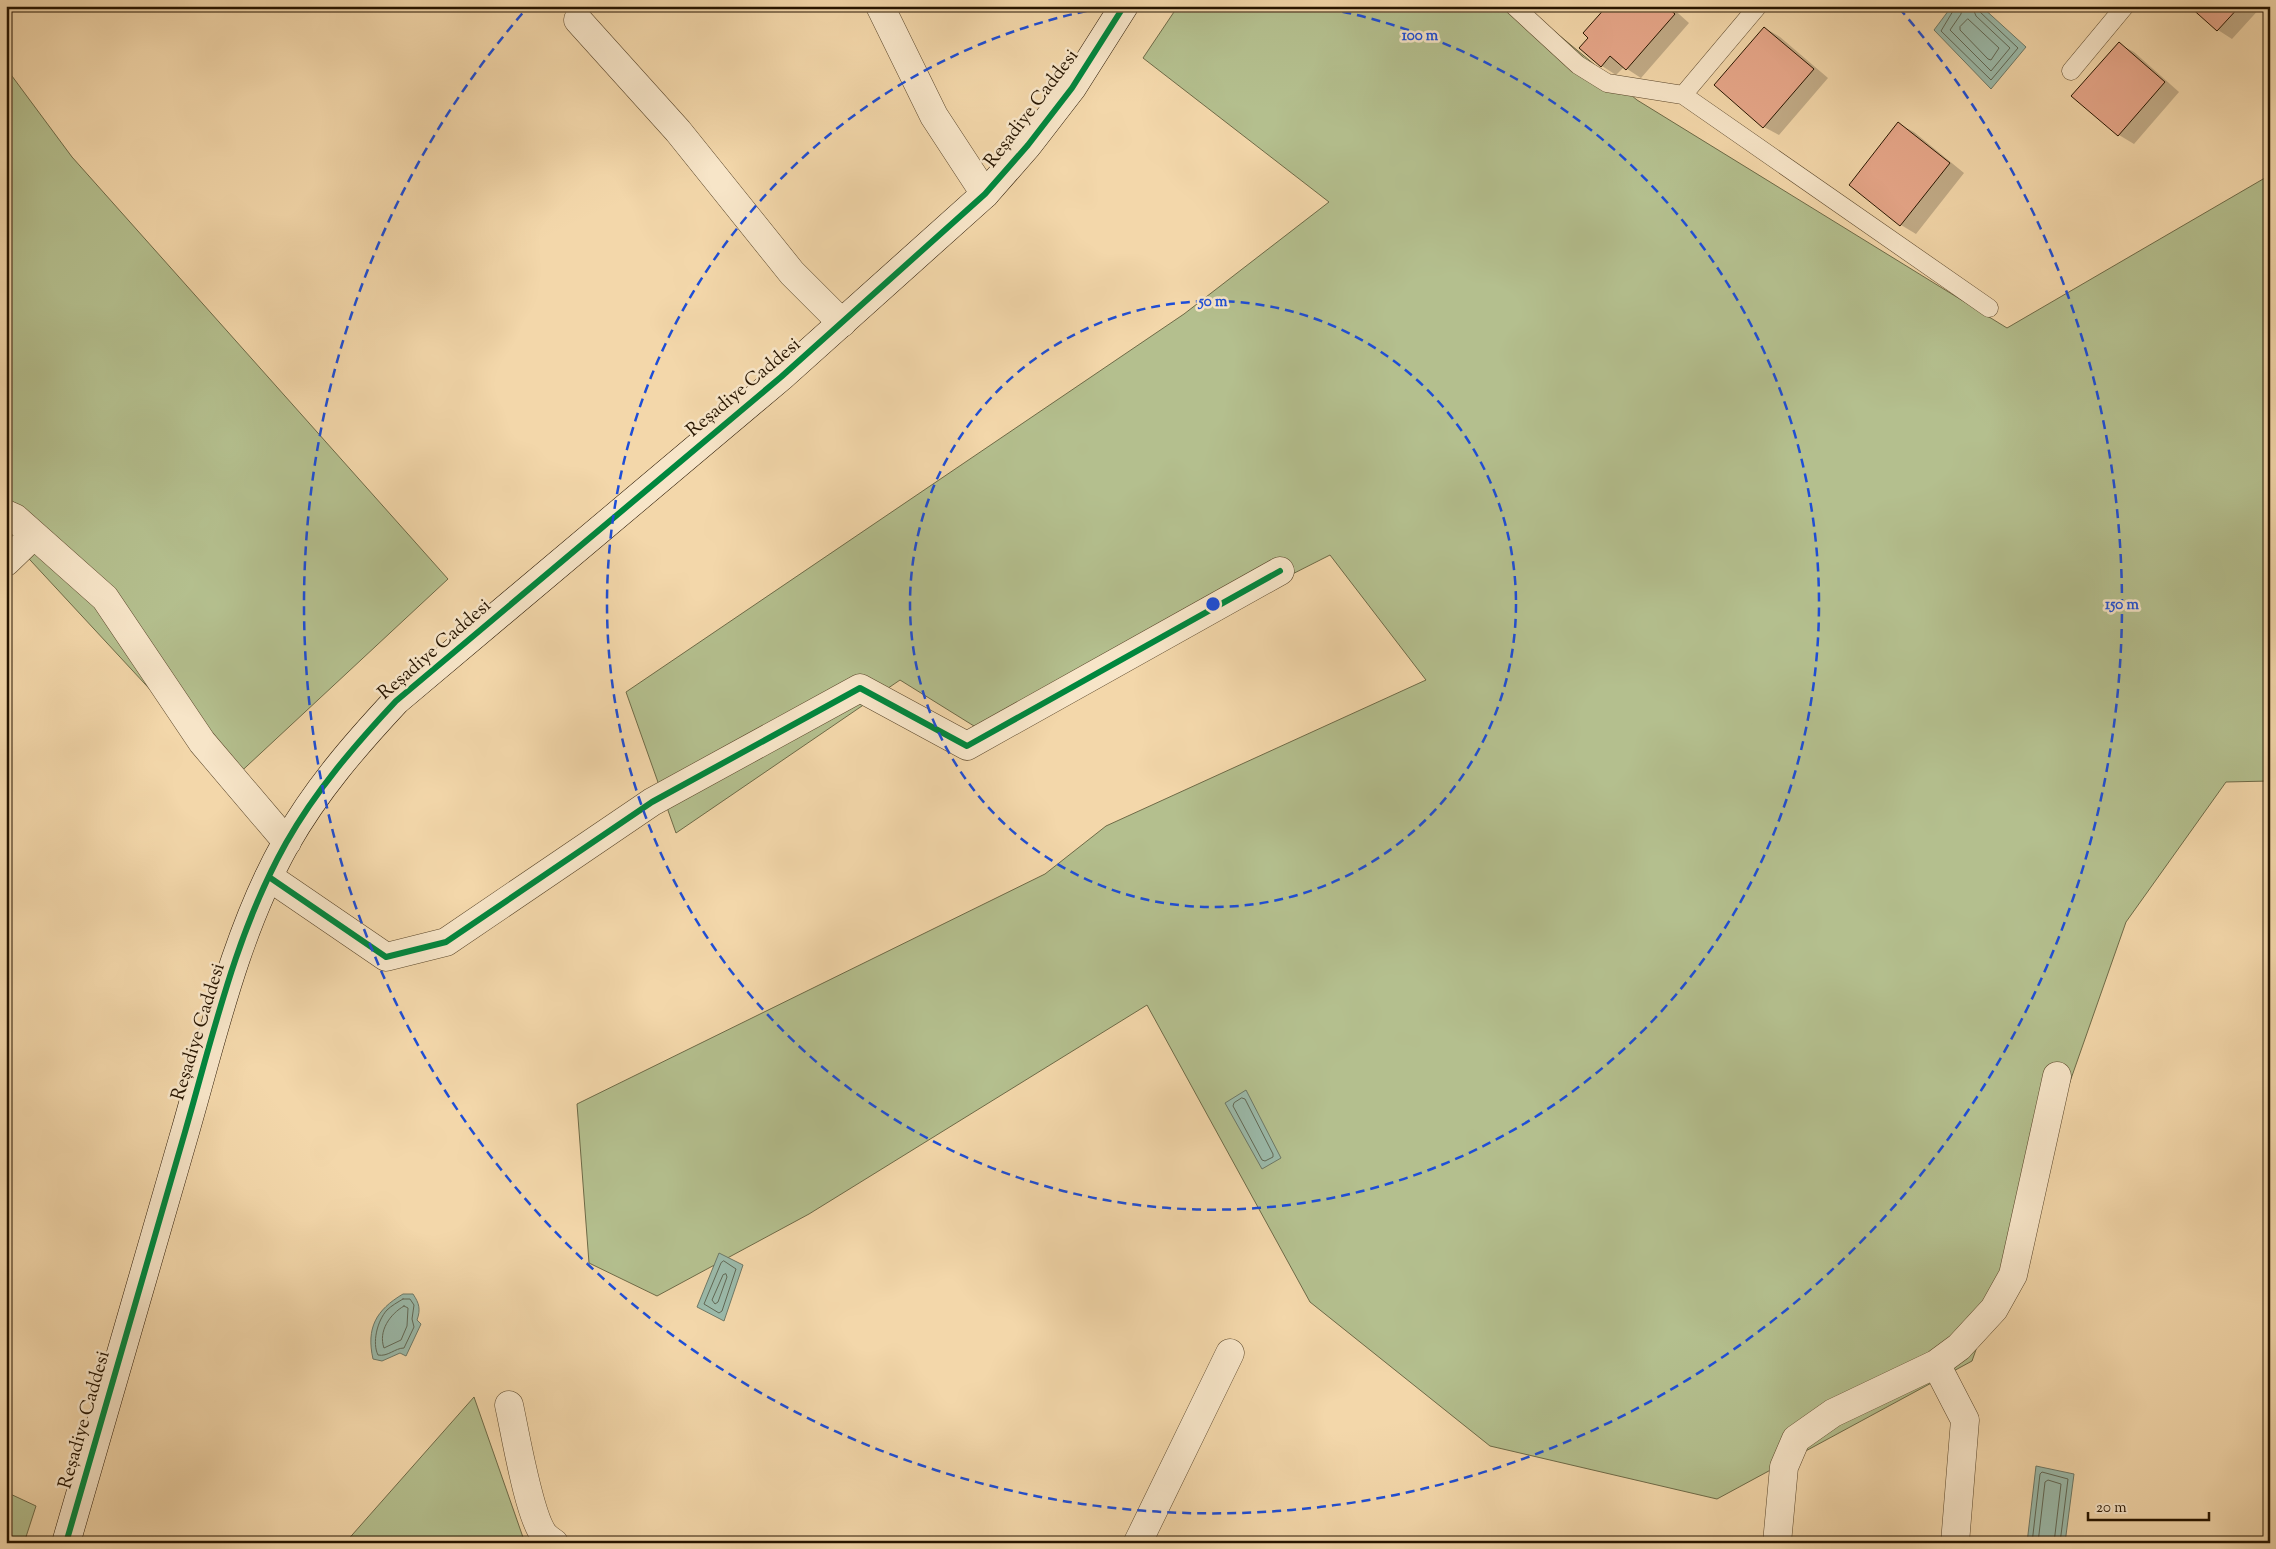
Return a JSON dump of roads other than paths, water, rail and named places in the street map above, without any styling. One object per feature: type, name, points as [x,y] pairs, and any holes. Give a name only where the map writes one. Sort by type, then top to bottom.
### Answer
[{"type":"street","points":[[880,6],[934,116],[985,194]]},
{"type":"street","name":"Reşadiye Caddesi","points":[[66,1543],[228,982],[269,877],[286,842],[318,792],[352,749],[396,701],[842,323],[985,194],[1028,145],[1072,88],[1124,6]]},
{"type":"street","points":[[578,20],[678,131],[792,273],[842,323]]},
{"type":"street","points":[[6,514],[15,518],[105,598],[202,742],[286,842]]},
{"type":"street","points":[[6,562],[34,535]]},
{"type":"street","points":[[269,877],[386,957],[446,942],[652,802],[860,688],[967,746],[1280,571]]},
{"type":"street","points":[[1777,1543],[1784,1467],[1796,1439],[1833,1413],[1936,1364],[1959,1347],[1994,1309],[2013,1275],[2057,1076]]},
{"type":"street","points":[[1138,1543],[1230,1353]]},
{"type":"street","points":[[1936,1364],[1965,1420],[1955,1543]]},
{"type":"street","points":[[509,1405],[527,1486],[538,1522],[544,1535],[554,1543]]},
{"type":"lane","points":[[1514,6],[1578,65],[1607,83],[1683,96],[1989,308]]},
{"type":"lane","points":[[1683,96],[1758,6]]},
{"type":"lane","points":[[2071,71],[2125,6]]},
{"type":"water","points":[[1952,6],[1981,6],[2026,47],[1991,89],[1934,30]]},
{"type":"water","points":[[1246,1090],[1281,1158],[1262,1169],[1225,1103]]},
{"type":"water","points":[[719,1253],[743,1265],[724,1321],[697,1307]]},
{"type":"water","points":[[403,1294],[413,1294],[415,1297],[419,1309],[417,1320],[421,1324],[406,1356],[400,1353],[382,1361],[373,1359],[371,1338],[375,1321],[386,1307]]},
{"type":"water","points":[[2036,1466],[2074,1474],[2065,1543],[2027,1543]]}]
